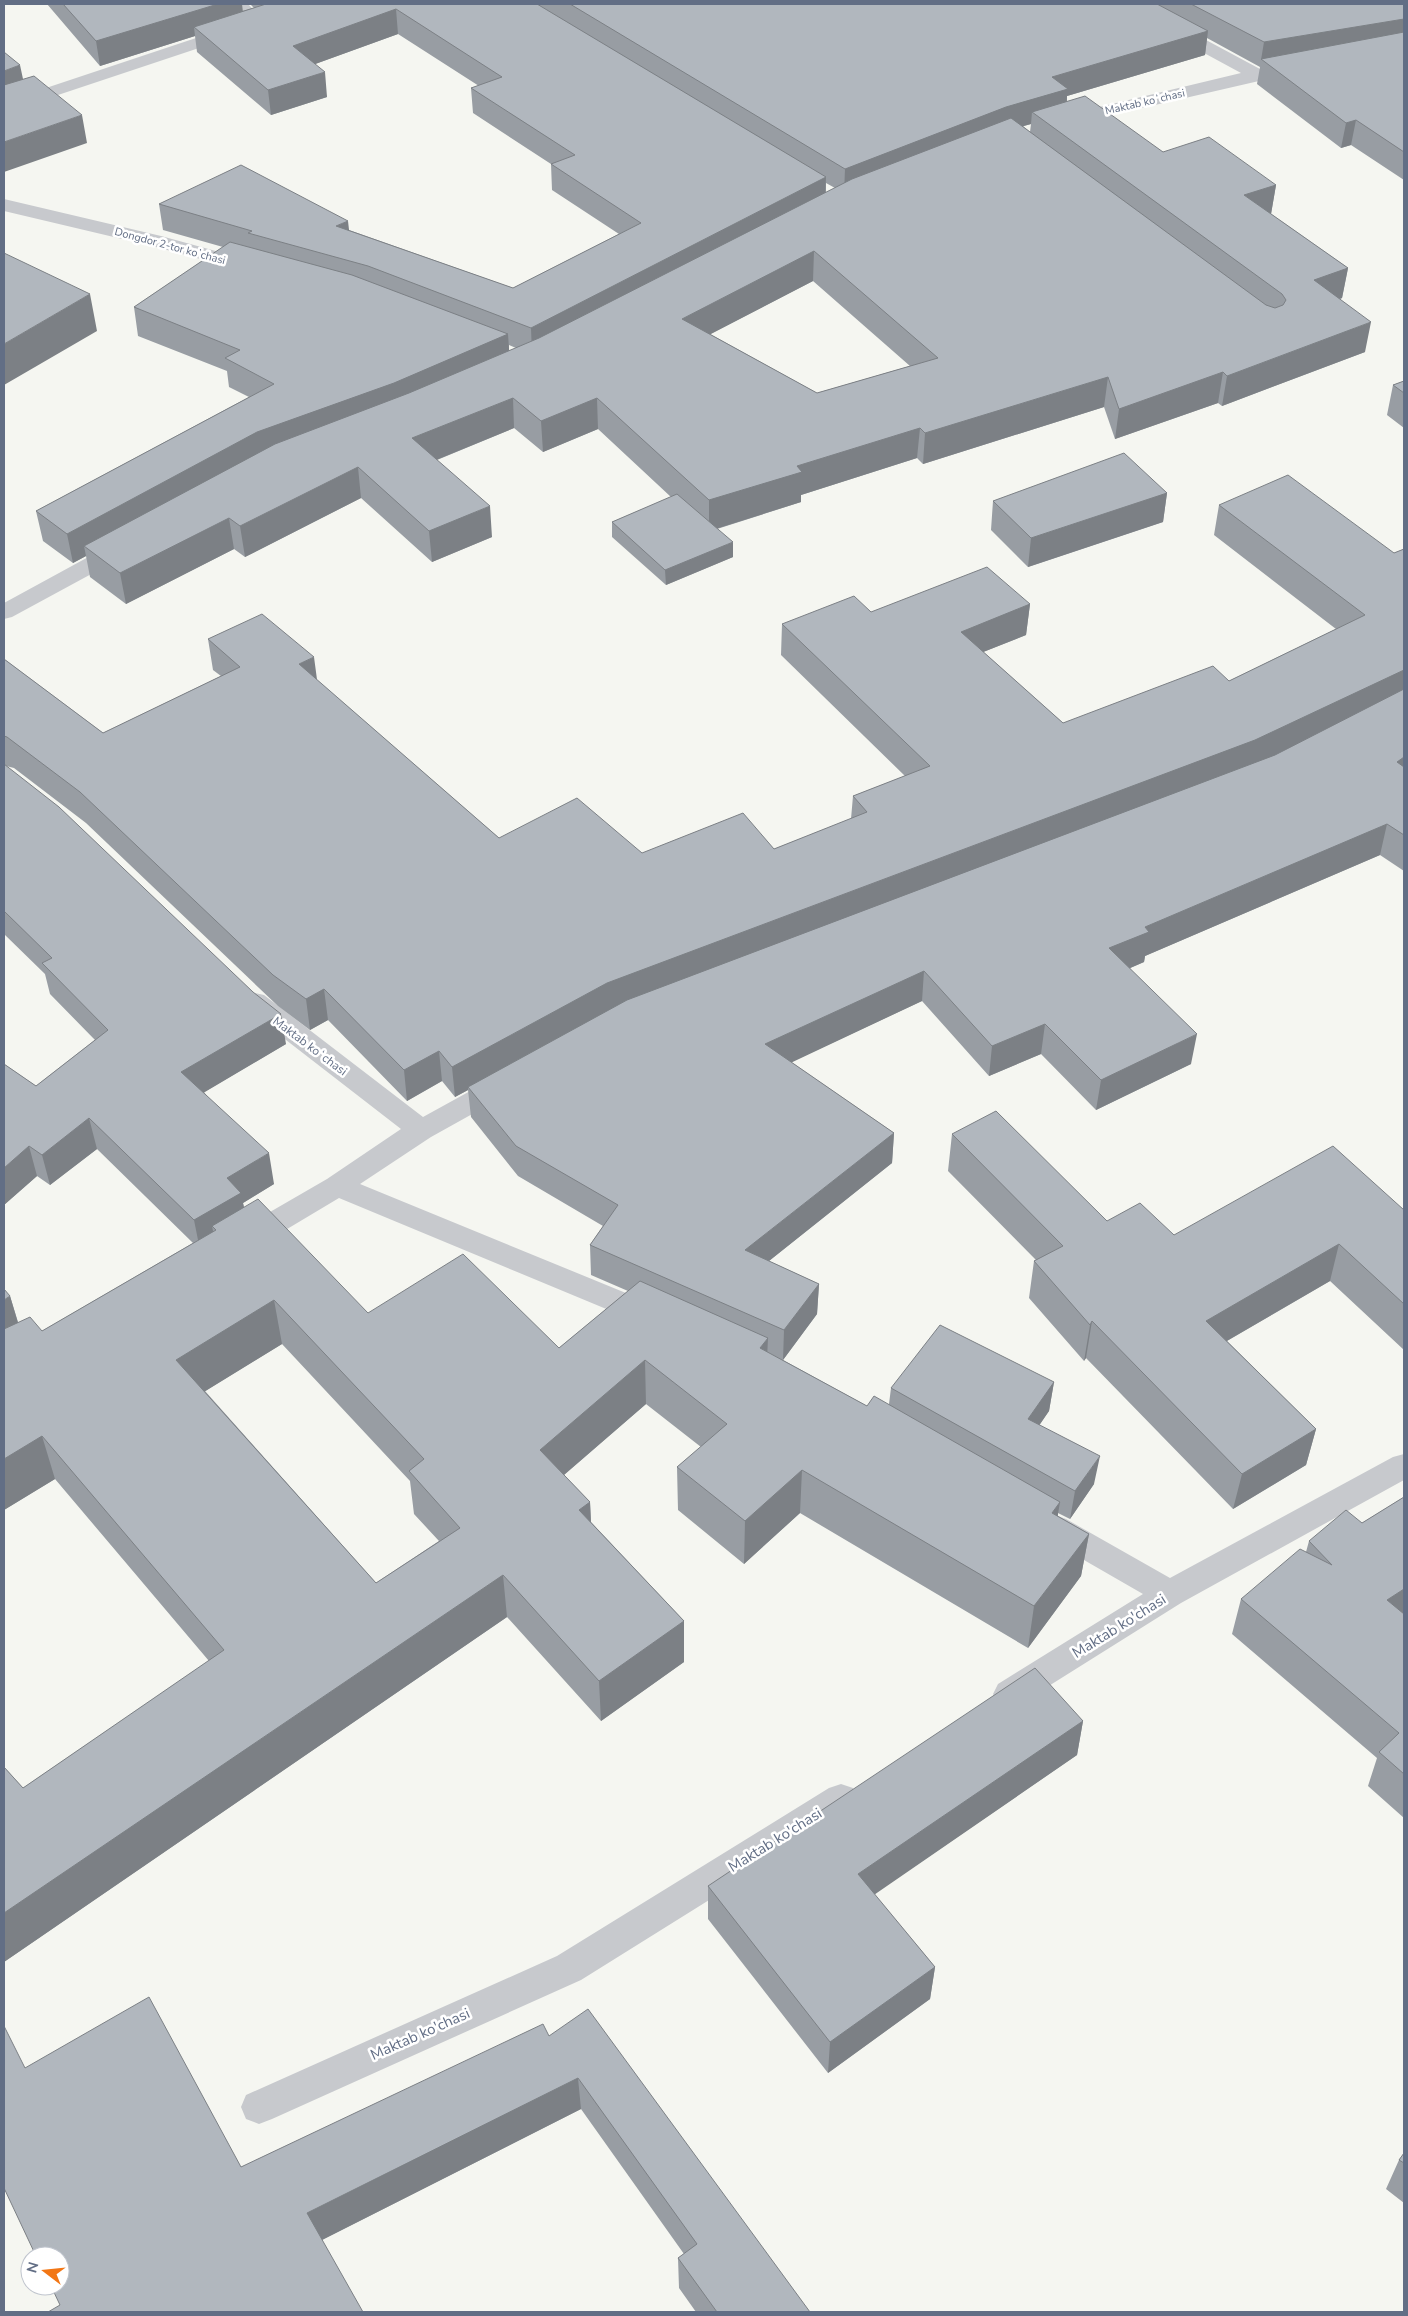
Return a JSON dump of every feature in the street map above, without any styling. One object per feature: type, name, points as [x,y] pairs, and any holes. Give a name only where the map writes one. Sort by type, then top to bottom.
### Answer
[{"type":"street","points":[[239,4],[257,23]]},
{"type":"street","points":[[1127,4],[1257,75]]},
{"type":"street","points":[[4,108],[275,18]]},
{"type":"street","name":"Maktab koʻchasi","points":[[1048,126],[1257,75],[1316,65]]},
{"type":"street","name":"Dongdor 2-tor koʼchasi","points":[[5,206],[161,242],[262,270]]},
{"type":"street","points":[[4,612],[141,538]]},
{"type":"street","name":"Maktab koʻchasi","points":[[239,986],[268,1014],[421,1130]]},
{"type":"street","points":[[230,1249],[337,1186],[421,1130],[524,1074]]},
{"type":"street","points":[[337,1186],[678,1327]]},
{"type":"street","name":"Maktab ko'chasi","points":[[984,1710],[1170,1594],[1404,1466]]},
{"type":"street","points":[[1032,1515],[1170,1594]]},
{"type":"street","name":"Maktab ko'chasi","points":[[259,2106],[569,1968],[865,1784]]},
{"type":"building","points":[[63,4],[218,4],[96,41]]},
{"type":"building","points":[[266,4],[537,4],[826,177],[531,328],[368,266],[248,233],[252,231],[159,204],[241,165],[348,221],[336,226],[513,288],[641,223],[551,164],[575,155],[471,88],[502,77],[396,9],[293,46],[325,72],[268,90],[194,27]]},
{"type":"building","points":[[570,4],[1157,4],[1208,31],[1052,77],[1068,89],[1006,107],[845,169]]},
{"type":"building","points":[[1191,4],[1404,4],[1404,19],[1264,42]]},
{"type":"building","points":[[1404,32],[1404,152],[1356,120],[1346,123],[1261,59]]},
{"type":"building","points":[[4,52],[20,65],[4,71]]},
{"type":"building","points":[[34,76],[82,115],[4,142],[4,85]]},
{"type":"building","points":[[1085,96],[1163,152],[1209,137],[1276,185],[1244,195],[1348,268],[1314,280],[1371,322],[1227,376],[1223,372],[1119,409],[1108,377],[925,433],[920,428],[797,466],[802,472],[709,500],[597,398],[541,421],[513,398],[412,438],[490,506],[429,531],[358,467],[240,526],[229,518],[120,573],[84,546],[275,444],[409,393],[539,338],[852,179],[1011,118],[1266,305],[1275,308],[1283,305],[1286,300],[1282,294],[1032,112]],"holes":[[[814,251],[938,358],[817,393],[682,319]]]},
{"type":"building","points":[[230,242],[352,275],[508,334],[394,383],[257,432],[67,534],[36,511],[274,384],[225,358],[240,350],[134,307]]},
{"type":"building","points":[[4,253],[90,294],[4,344]]},
{"type":"building","points":[[1404,381],[1404,393],[1393,385]]},
{"type":"building","points":[[1124,453],[1167,493],[1031,538],[993,501]]},
{"type":"building","points":[[1288,475],[1394,553],[1404,549],[1404,670],[1255,740],[607,983],[452,1067],[439,1051],[404,1070],[324,989],[306,999],[273,975],[80,792],[4,736],[4,659],[103,733],[240,667],[208,639],[262,614],[314,657],[299,664],[499,838],[577,798],[642,853],[743,813],[774,849],[867,812],[853,796],[930,766],[782,624],[854,596],[871,612],[987,567],[1030,604],[961,632],[1063,723],[1213,666],[1229,681],[1365,615],[1219,505]]},
{"type":"building","points":[[677,494],[733,542],[665,570],[612,522]]},
{"type":"building","points":[[1404,689],[1404,757],[1397,762],[1404,767],[1404,835],[1387,824],[1145,927],[1149,932],[1109,948],[1197,1034],[1101,1080],[1045,1024],[992,1046],[924,971],[765,1044],[894,1133],[745,1250],[819,1284],[784,1330],[590,1245],[618,1205],[516,1146],[468,1087],[627,1000],[1275,755]]},
{"type":"building","points":[[4,764],[59,807],[253,992],[281,1014],[181,1072],[269,1153],[227,1178],[241,1193],[194,1220],[89,1118],[42,1155],[29,1146],[4,1168],[4,1064],[36,1086],[108,1030],[42,963],[52,958],[4,911]]},
{"type":"building","points":[[996,1111],[1107,1221],[1140,1203],[1174,1235],[1333,1146],[1404,1210],[1404,1304],[1339,1244],[1206,1321],[1316,1429],[1242,1474],[1092,1321],[1090,1325],[1034,1261],[1063,1246],[952,1134]]},
{"type":"building","points":[[258,1199],[368,1313],[463,1254],[559,1348],[640,1281],[768,1338],[760,1348],[867,1406],[874,1396],[1060,1502],[1052,1513],[1089,1534],[1034,1606],[802,1470],[745,1521],[677,1467],[727,1424],[645,1360],[540,1450],[590,1502],[579,1510],[684,1621],[599,1681],[503,1575],[4,1913],[4,1767],[23,1788],[224,1650],[42,1436],[4,1459],[4,1329],[30,1317],[42,1331],[216,1230],[212,1226]],"holes":[[[274,1300],[424,1459],[409,1471],[460,1528],[376,1583],[176,1360]]]},
{"type":"building","points":[[4,1289],[10,1296],[4,1300]]},
{"type":"building","points":[[940,1325],[1054,1382],[1028,1419],[1100,1456],[1075,1491],[891,1388]]},
{"type":"building","points":[[1404,1497],[1404,1589],[1387,1600],[1404,1614],[1404,1774],[1379,1752],[1399,1733],[1241,1599],[1300,1549],[1332,1565],[1309,1541],[1346,1510],[1362,1523]]},
{"type":"building","points":[[1035,1668],[1083,1721],[858,1874],[935,1967],[830,2042],[708,1886]]},
{"type":"building","points":[[149,1997],[241,2167],[543,2024],[549,2036],[588,2009],[810,2312],[717,2312],[678,2258],[697,2244],[578,2078],[307,2213],[363,2312],[48,2312],[60,2305],[56,2296],[70,2296],[70,2246],[31,2246],[4,2188],[4,2026],[25,2068]]},
{"type":"building","points":[[1404,2153],[1404,2163],[1399,2160]]}]
